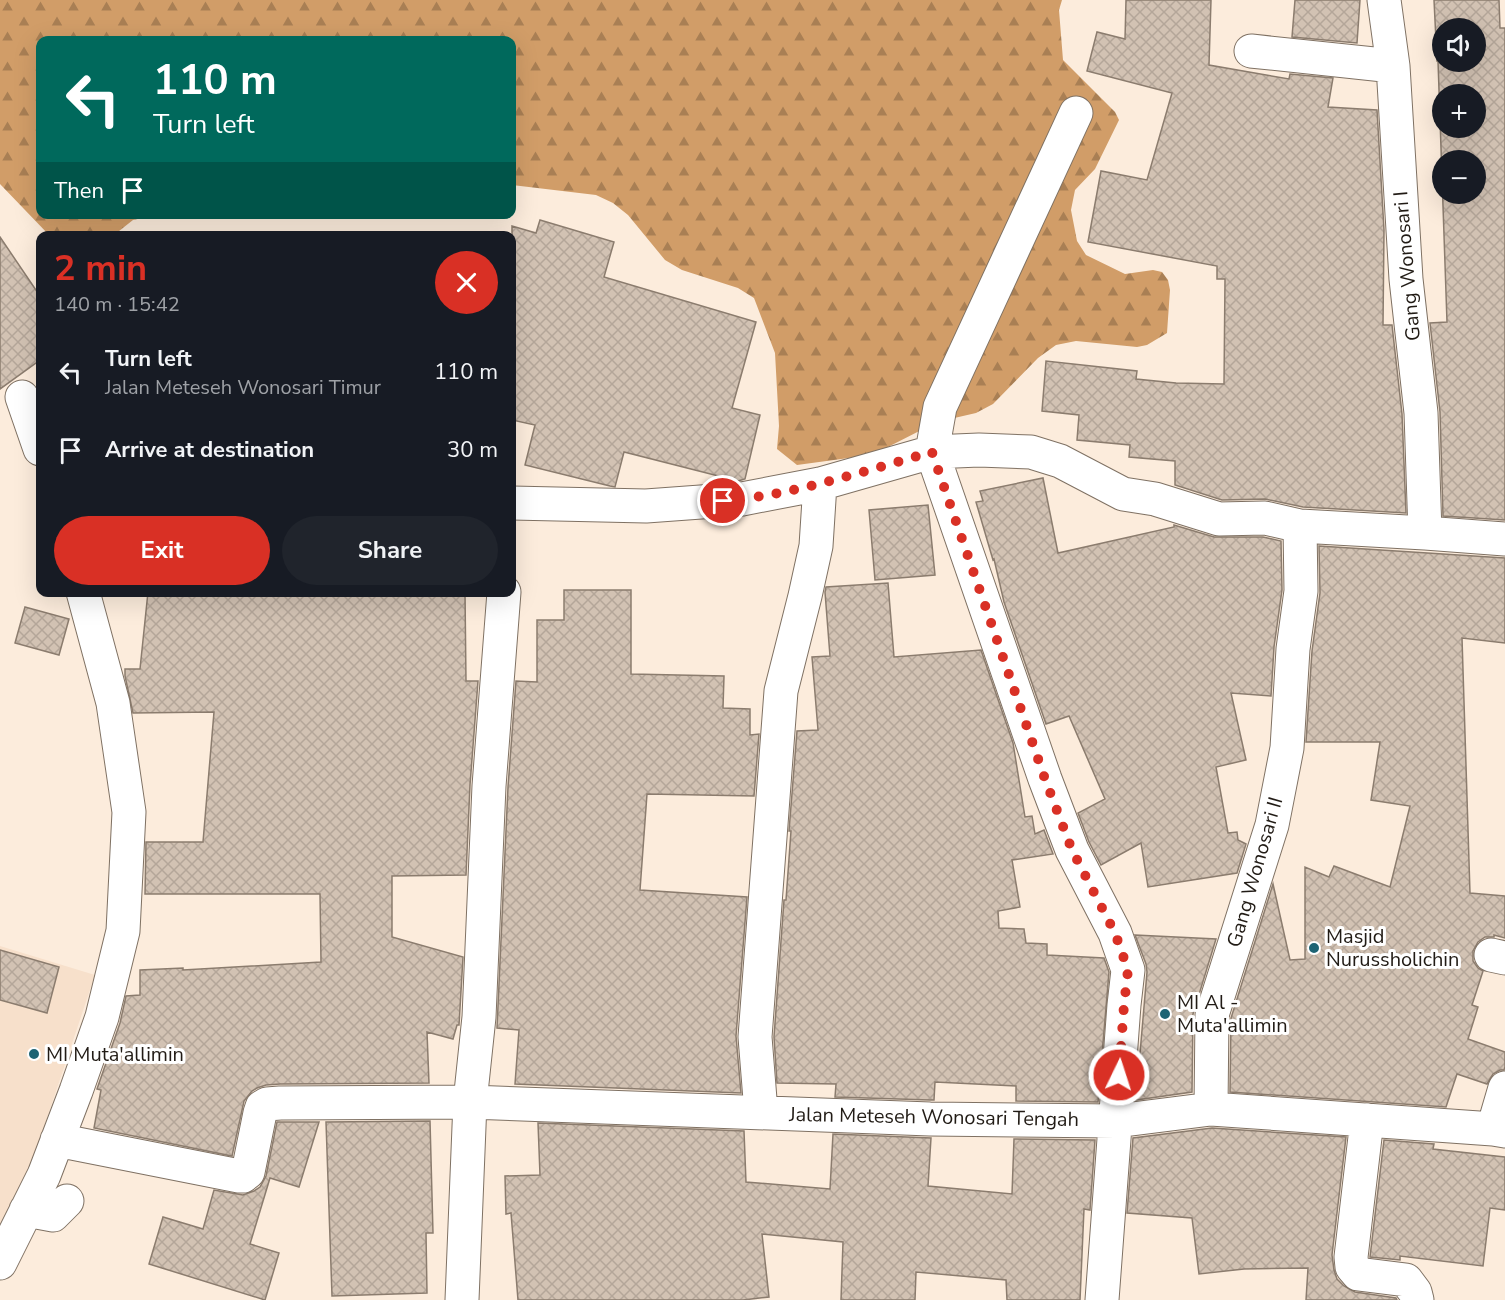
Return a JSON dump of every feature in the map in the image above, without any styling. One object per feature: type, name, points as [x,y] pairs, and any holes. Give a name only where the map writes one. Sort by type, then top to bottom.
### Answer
[{"type":"street","name":"Gang Wonosari I","points":[[1384,0],[1393,66],[1406,279],[1421,413],[1425,533]]},
{"type":"street","points":[[1251,51],[1393,66]]},
{"type":"street","points":[[1076,113],[940,407],[932,452],[1045,779],[1072,850],[1115,933],[1128,970],[1102,1300]]},
{"type":"street","points":[[21,399],[36,438]]},
{"type":"street","points":[[516,503],[645,506],[742,499],[820,484],[932,452],[979,450],[1031,452],[1060,461],[1123,494],[1155,499],[1219,519],[1265,518],[1300,526],[1505,539]]},
{"type":"street","points":[[761,1112],[756,1037],[781,691],[816,546],[820,484]]},
{"type":"street","name":"Gang Wonosari II","points":[[1211,1109],[1212,1015],[1272,825],[1287,748],[1293,649],[1301,591],[1300,526]]},
{"type":"street","points":[[0,1263],[44,1175],[57,1140],[102,1017],[123,931],[129,812],[113,703],[84,597]]},
{"type":"street","points":[[462,1300],[470,1102],[478,1017],[489,786],[504,597]]},
{"type":"street","points":[[1499,1130],[1505,1088]]},
{"type":"street","name":"Jalan Meteseh Wonosari Tengah","points":[[57,1140],[243,1176],[248,1172],[260,1113],[262,1107],[267,1104],[470,1102],[930,1119],[1116,1121],[1211,1109],[1499,1130]]},
{"type":"street","points":[[1367,1120],[1351,1257],[1352,1267],[1358,1274],[1406,1280],[1415,1292],[1417,1300]]},
{"type":"street","points":[[26,1210],[53,1215],[67,1201]]},
{"type":"shaded area","name":"MI Muta'allimin","points":[[0,946],[95,975],[27,1185],[0,1241]]},
{"type":"green space","points":[[0,0],[1062,0],[1059,10],[1063,60],[1115,112],[1119,120],[1095,169],[1075,190],[1071,210],[1077,241],[1086,255],[1125,274],[1153,270],[1162,272],[1168,280],[1170,290],[1167,333],[1147,345],[1137,347],[1076,341],[1056,345],[1038,358],[993,404],[976,413],[937,422],[886,448],[856,457],[797,465],[777,449],[779,426],[775,353],[754,298],[738,288],[682,270],[665,260],[628,215],[613,203],[596,195],[516,185],[516,36],[36,36],[36,219],[138,219],[119,231],[45,231],[0,184]]},
{"type":"building","points":[[1126,0],[1211,0],[1209,65],[1289,79],[1290,74],[1333,78],[1328,107],[1377,110],[1384,230],[1383,325],[1392,325],[1402,414],[1406,513],[1303,507],[1265,499],[1222,500],[1175,485],[1175,461],[1129,457],[1130,445],[1077,440],[1079,415],[1042,411],[1046,361],[1137,371],[1136,379],[1224,384],[1225,279],[1217,279],[1217,266],[1088,242],[1101,171],[1147,180],[1172,93],[1087,71],[1097,32],[1125,39]]},
{"type":"building","points":[[1295,0],[1360,0],[1357,43],[1292,37]]},
{"type":"building","points":[[1434,0],[1499,0],[1500,28],[1505,28],[1505,520],[1443,516],[1440,412],[1430,323],[1447,322],[1443,204],[1486,204],[1486,150],[1441,150],[1441,138],[1486,138],[1486,84],[1439,84],[1438,72],[1486,72],[1486,18],[1435,18]]},
{"type":"building","points":[[540,220],[614,242],[604,277],[756,322],[732,408],[760,415],[745,479],[738,481],[624,452],[615,487],[525,465],[535,425],[516,421],[516,231],[512,231],[512,226],[536,233]]},
{"type":"building","points":[[0,237],[36,290],[36,363],[0,389]]},
{"type":"building","points":[[1043,478],[1058,553],[1174,527],[1174,525],[1214,537],[1263,537],[1281,541],[1282,590],[1274,647],[1271,696],[1231,693],[1246,760],[1216,767],[1228,833],[1237,832],[1238,840],[1246,844],[1237,873],[1148,887],[1141,843],[1101,865],[1089,842],[1078,813],[1105,799],[1069,716],[1046,724],[1004,602],[994,559],[976,502],[983,501],[980,491]]},
{"type":"building","points":[[928,505],[935,575],[875,580],[869,510]]},
{"type":"building","points":[[1319,546],[1505,558],[1505,643],[1462,638],[1470,893],[1505,896],[1505,938],[1494,935],[1494,937],[1485,937],[1478,942],[1473,951],[1473,961],[1483,971],[1472,1005],[1478,1007],[1468,1039],[1505,1052],[1505,1067],[1504,1070],[1493,1074],[1487,1084],[1457,1074],[1446,1107],[1230,1092],[1231,1018],[1273,884],[1290,960],[1305,959],[1305,867],[1329,877],[1334,866],[1390,887],[1410,806],[1371,800],[1380,742],[1306,742],[1312,651],[1320,593]]},
{"type":"building","points":[[888,583],[894,657],[981,650],[1013,743],[1025,817],[1032,816],[1035,834],[1044,830],[1053,854],[1012,860],[1020,907],[998,911],[999,928],[1024,929],[1026,943],[1047,944],[1047,955],[1104,958],[1109,972],[1098,1102],[1016,1101],[1016,1086],[935,1082],[934,1100],[930,1100],[835,1097],[836,1084],[777,1083],[774,1037],[797,731],[818,730],[812,657],[830,656],[826,587]]},
{"type":"building","points":[[564,590],[631,590],[631,674],[724,676],[723,708],[750,709],[750,735],[759,734],[754,796],[647,794],[640,890],[747,897],[736,1036],[741,1093],[515,1084],[519,1030],[497,1028],[508,787],[516,681],[537,682],[537,620],[564,620]]},
{"type":"building","points":[[147,597],[465,597],[466,681],[478,681],[466,875],[392,876],[392,937],[463,957],[459,1025],[457,1025],[453,1039],[427,1032],[429,1083],[280,1084],[257,1088],[244,1101],[232,1156],[94,1128],[101,1090],[97,1089],[120,1023],[126,996],[140,995],[140,970],[183,968],[183,970],[321,962],[320,894],[145,894],[146,842],[203,842],[214,712],[133,713],[125,669],[140,669]]},
{"type":"building","points":[[25,607],[69,619],[59,655],[15,643]]},
{"type":"building","name":"MI Al - Muta'allimin","points":[[1135,935],[1216,939],[1193,1014],[1192,1092],[1136,1100],[1147,972]]},
{"type":"building","points":[[0,950],[59,967],[47,1013],[0,1000]]},
{"type":"building","points":[[430,1121],[433,1233],[426,1233],[427,1293],[332,1296],[326,1122]]},
{"type":"building","points":[[277,1122],[319,1122],[299,1187],[270,1178],[250,1244],[279,1253],[265,1300],[149,1264],[163,1217],[203,1229],[214,1190],[243,1195],[260,1187],[266,1176]]},
{"type":"building","points":[[538,1123],[744,1131],[746,1182],[830,1189],[833,1134],[931,1138],[928,1186],[1012,1194],[1014,1139],[1095,1140],[1090,1210],[1084,1209],[1080,1300],[1007,1300],[1006,1280],[916,1272],[915,1300],[841,1300],[843,1242],[762,1234],[769,1297],[743,1300],[518,1300],[511,1213],[506,1214],[505,1176],[540,1175]]},
{"type":"building","points":[[1212,1128],[1346,1137],[1332,1255],[1334,1270],[1337,1279],[1355,1292],[1397,1300],[1306,1300],[1308,1268],[1244,1269],[1199,1274],[1192,1218],[1127,1213],[1133,1138]]},
{"type":"building","points":[[1384,1140],[1434,1144],[1433,1149],[1505,1157],[1505,1210],[1490,1208],[1483,1266],[1400,1256],[1400,1260],[1370,1257]]},
{"type":"place","name":"Masjid Nurussholichin","points":[[1314,948]]},
{"type":"place","name":"MI Al - Muta'allimin","points":[[1165,1014]]},
{"type":"place","name":"MI Muta'allimin","points":[[34,1054]]},
{"type":"route","points":[[723,501],[820,484],[932,452],[1045,779],[1072,850],[1115,933],[1128,970],[1119,1075]]}]
